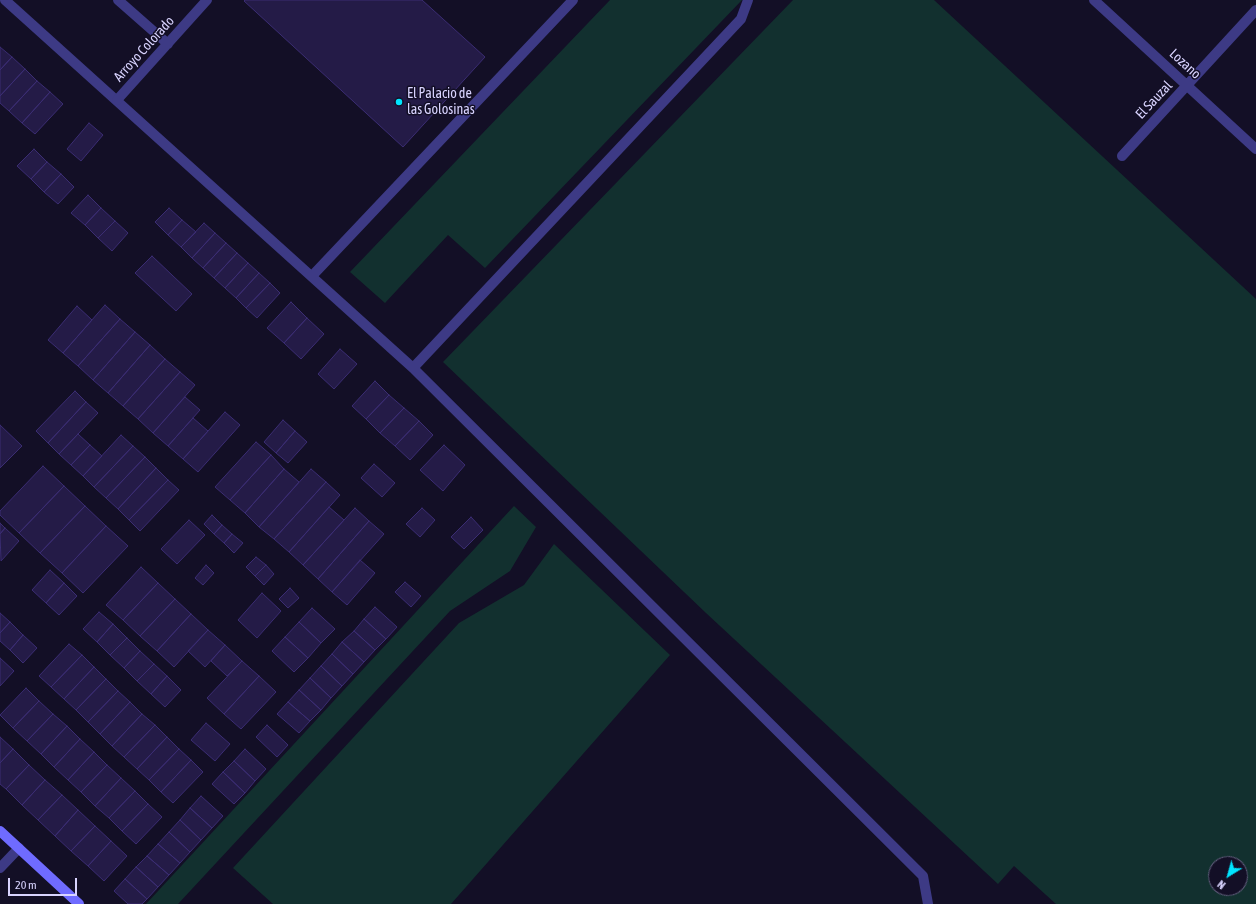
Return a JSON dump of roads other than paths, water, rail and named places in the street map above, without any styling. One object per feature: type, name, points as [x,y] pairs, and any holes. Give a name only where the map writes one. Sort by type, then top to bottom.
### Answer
[{"type":"street","points":[[5,0],[118,100],[413,368],[923,876],[928,904]]},
{"type":"street","points":[[118,0],[168,44]]},
{"type":"street","name":"Arroyo Colorado","points":[[118,100],[207,0]]},
{"type":"street","points":[[312,276],[573,0]]},
{"type":"street","points":[[413,368],[741,19],[748,0]]},
{"type":"street","name":"Lozano","points":[[1094,0],[1256,149]]},
{"type":"street","name":"El Sauzal","points":[[1122,156],[1256,10]]},
{"type":"street","points":[[0,831],[79,904]]},
{"type":"street","points":[[0,868],[19,848]]},
{"type":"place","name":"El Palacio de las Golosinas","points":[[399,102]]}]
